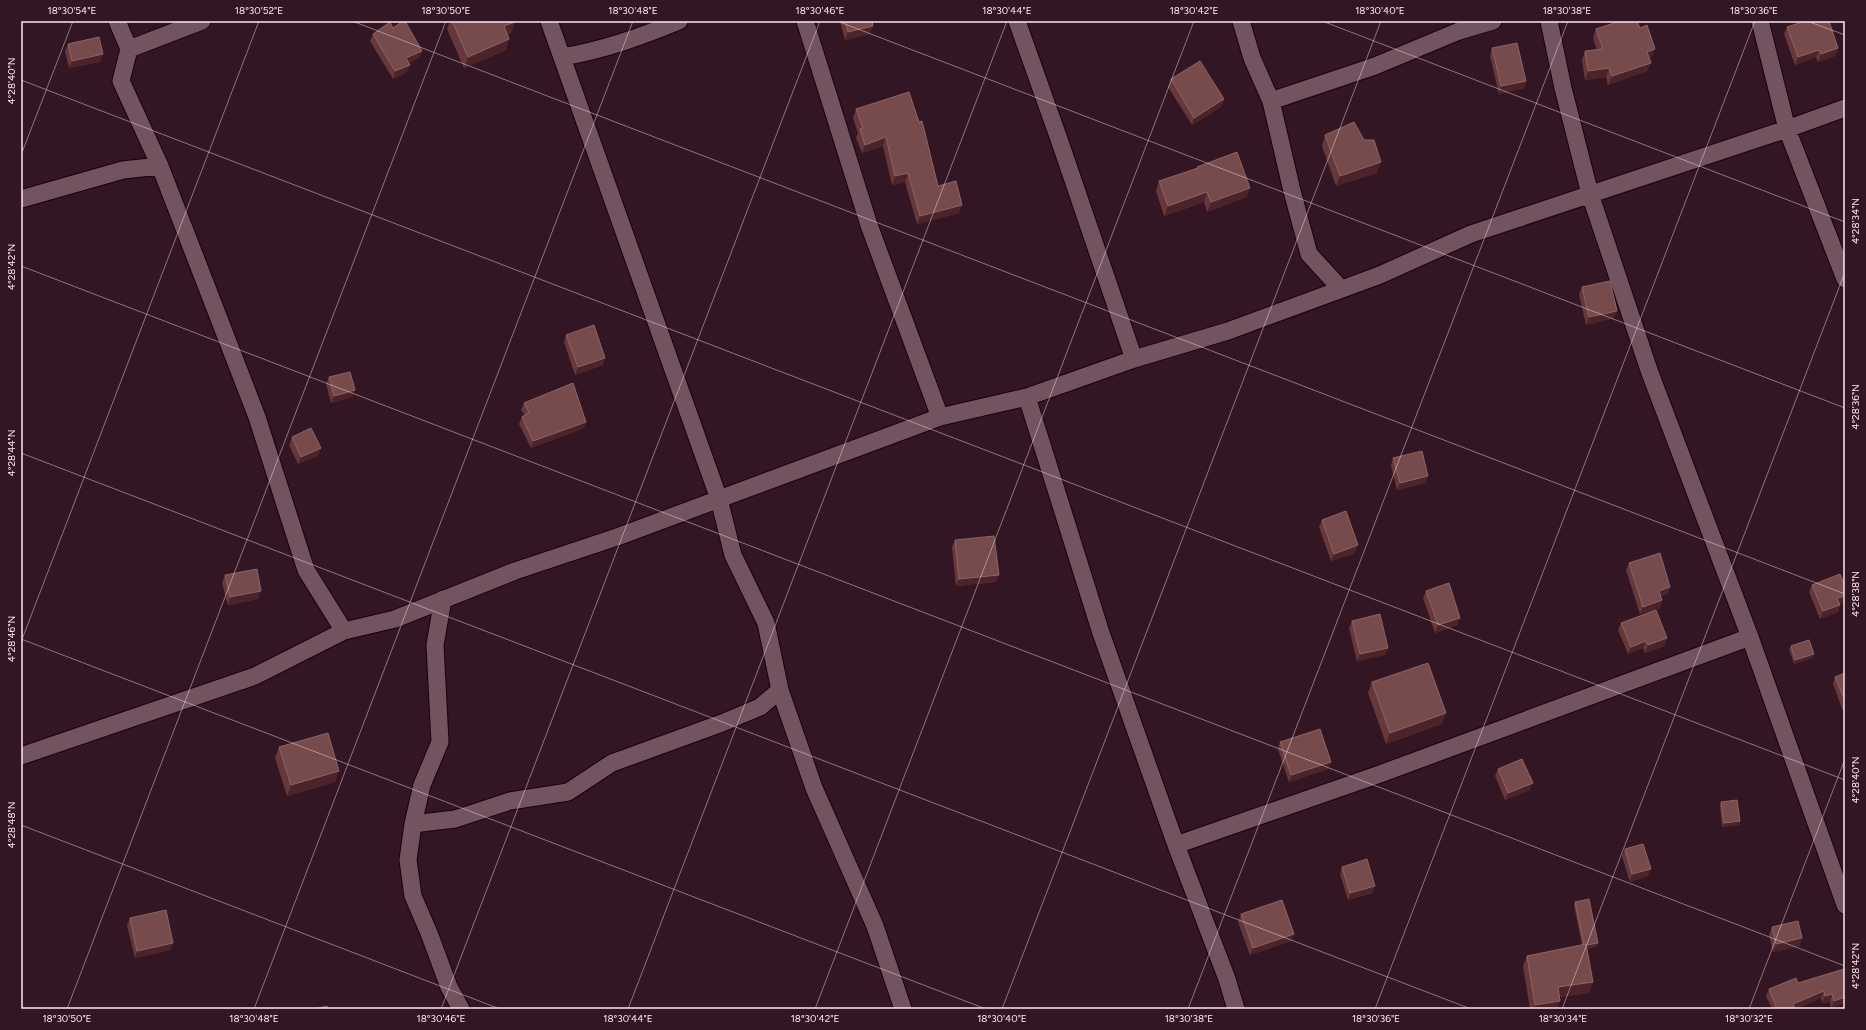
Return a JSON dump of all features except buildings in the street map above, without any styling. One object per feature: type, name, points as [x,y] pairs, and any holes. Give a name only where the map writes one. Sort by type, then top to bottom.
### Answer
[{"type":"street","points":[[117,21],[129,49],[121,80],[160,166],[256,417],[306,570],[344,631]]},
{"type":"street","points":[[129,49],[202,21]]},
{"type":"street","points":[[549,21],[719,499],[733,555],[766,623],[780,690],[814,788],[875,926],[903,1009]]},
{"type":"street","points":[[562,57],[594,52],[645,35],[679,21]]},
{"type":"street","points":[[805,21],[869,225],[940,417]]},
{"type":"street","points":[[1017,21],[1063,149],[1134,359]]},
{"type":"street","points":[[1240,21],[1252,58],[1271,102],[1292,191],[1309,254],[1341,289]]},
{"type":"street","points":[[1271,102],[1375,66],[1459,30],[1493,21]]},
{"type":"street","points":[[1549,21],[1563,88],[1590,194],[1650,373],[1750,637],[1845,905]]},
{"type":"street","points":[[1760,21],[1787,129],[1845,279]]},
{"type":"street","points":[[21,756],[255,676],[344,631],[395,619],[443,599],[940,417],[1027,397],[1134,359],[1228,331],[1380,275],[1471,234],[1787,129],[1845,108]]},
{"type":"street","points":[[21,199],[123,170],[160,166]]},
{"type":"street","points":[[1027,397],[1101,633],[1176,846],[1227,979],[1236,1009]]},
{"type":"street","points":[[443,599],[435,645],[440,742],[422,785],[413,824],[408,860],[413,896],[429,933],[449,987],[461,1009]]},
{"type":"street","points":[[1176,846],[1380,774],[1750,637]]},
{"type":"street","points":[[413,824],[455,819],[510,801],[568,792],[612,763],[722,724],[760,707],[780,690]]}]
